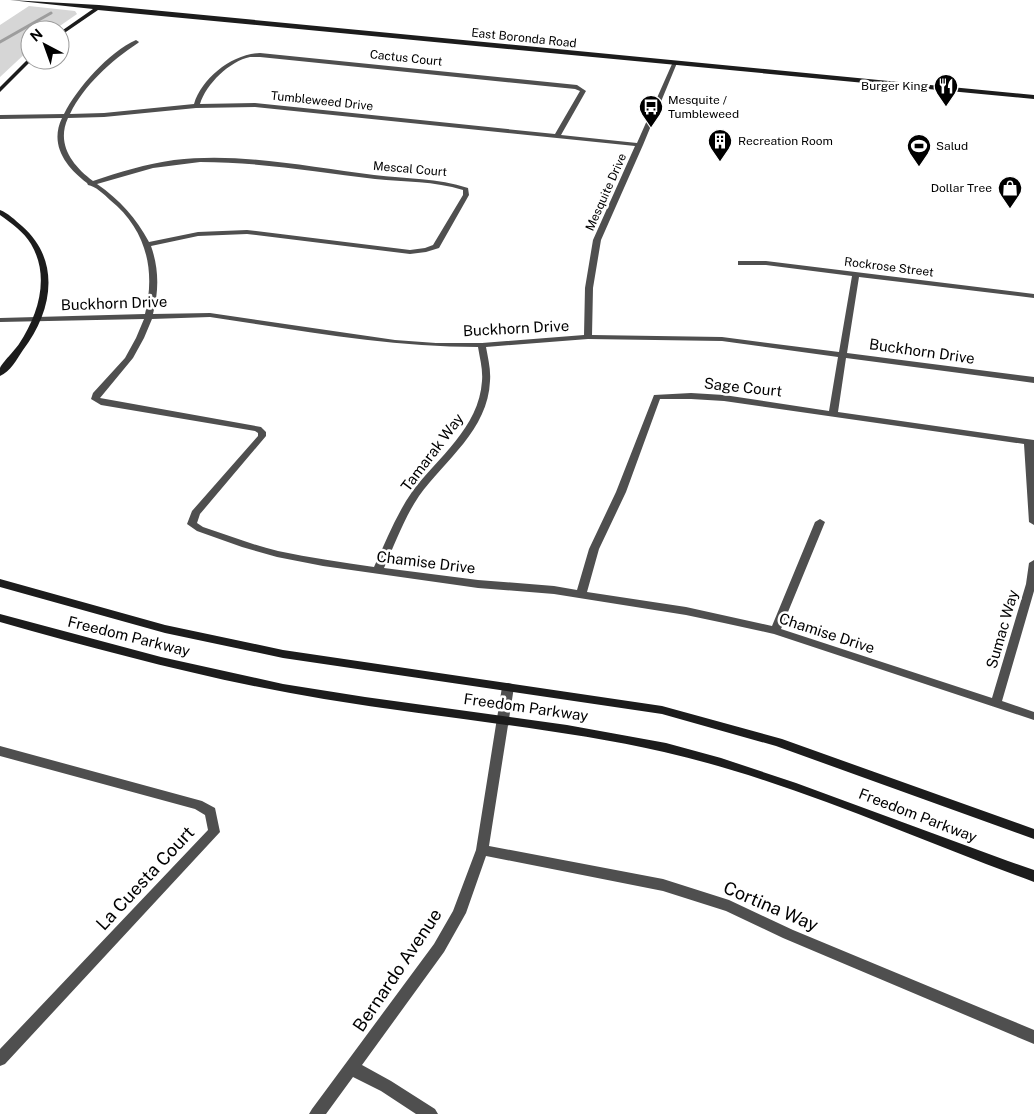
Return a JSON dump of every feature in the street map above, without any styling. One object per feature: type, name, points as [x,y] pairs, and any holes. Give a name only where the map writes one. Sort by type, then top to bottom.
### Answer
[{"type":"main road","name":"East Boronda Road","points":[[12,0],[1034,97]]},
{"type":"main road","points":[[70,27],[99,7]]},
{"type":"main road","points":[[0,90],[20,69]]},
{"type":"main road","points":[[0,212],[27,234],[35,245],[44,266],[44,295],[37,319],[20,350],[0,373]]},
{"type":"main road","name":"Freedom Parkway","points":[[0,583],[165,629],[283,654],[662,710],[778,742],[1034,834]]},
{"type":"main road","name":"Freedom Parkway","points":[[0,618],[95,645],[240,680],[339,697],[502,719],[651,744],[740,768],[833,800],[1034,876]]},
{"type":"street","points":[[136,42],[118,53],[85,86],[66,116],[60,134],[62,148],[68,160],[90,184],[120,204],[130,215],[149,244],[153,259],[155,285],[150,316]]},
{"type":"street","name":"Cactus Court","points":[[196,106],[198,97],[204,88],[236,60],[246,56],[260,55],[577,87],[583,91],[557,137]]},
{"type":"street","name":"Mesquite Drive","points":[[588,337],[587,288],[590,263],[597,240],[675,64]]},
{"type":"street","name":"Tumbleweed Drive","points":[[0,117],[104,115],[196,106],[274,106],[640,146]]},
{"type":"street","name":"Mescal Court","points":[[90,184],[158,165],[208,160],[238,160],[391,179],[441,182],[466,189],[466,195],[436,246],[426,250],[410,252],[246,232],[198,234],[149,244]]},
{"type":"street","name":"Rockrose Street","points":[[741,263],[759,262],[1034,296]]},
{"type":"street","points":[[833,413],[856,275]]},
{"type":"street","name":"Buckhorn Drive","points":[[0,320],[210,315],[405,343],[482,345],[588,337],[722,339],[1034,380]]},
{"type":"street","name":"Chamise Drive","points":[[150,316],[128,359],[96,395],[95,399],[101,402],[258,429],[262,432],[262,436],[194,513],[192,524],[200,529],[277,554],[377,571],[581,594],[686,611],[776,632],[1034,716]]},
{"type":"street","name":"Tamarak Way","points":[[377,571],[410,502],[466,435],[477,416],[486,382],[482,345]]},
{"type":"street","name":"Sage Court","points":[[581,594],[594,549],[621,492],[657,397],[691,396],[715,398],[1031,442]]},
{"type":"street","points":[[1031,442],[1034,522]]},
{"type":"street","points":[[776,632],[820,522]]},
{"type":"street","name":"Sumac Way","points":[[996,703],[1031,584],[1034,563]]},
{"type":"street","name":"Bernardo Avenue","points":[[318,1114],[439,948],[459,914],[482,850],[508,687]]},
{"type":"street","name":"La Cuesta Court","points":[[0,752],[198,805],[211,812],[214,832],[0,1059]]},
{"type":"street","name":"Cortina Way","points":[[482,850],[663,885],[729,906],[788,934],[1034,1037]]},
{"type":"street","points":[[352,1068],[386,1086],[430,1114]]},
{"type":"shaded area","points":[[29,6],[75,11],[77,14],[68,20],[20,20],[20,58],[0,77],[0,25]]},
{"type":"waterway","points":[[0,42],[51,13]]},
{"type":"place","name":"Burger King","points":[[946,107]]},
{"type":"place","name":"Mesquite / Tumbleweed","points":[[651,128]]},
{"type":"place","name":"Recreation Room","points":[[720,162]]},
{"type":"place","name":"Salud","points":[[919,167]]},
{"type":"place","name":"Dollar Tree","points":[[1010,209]]}]
